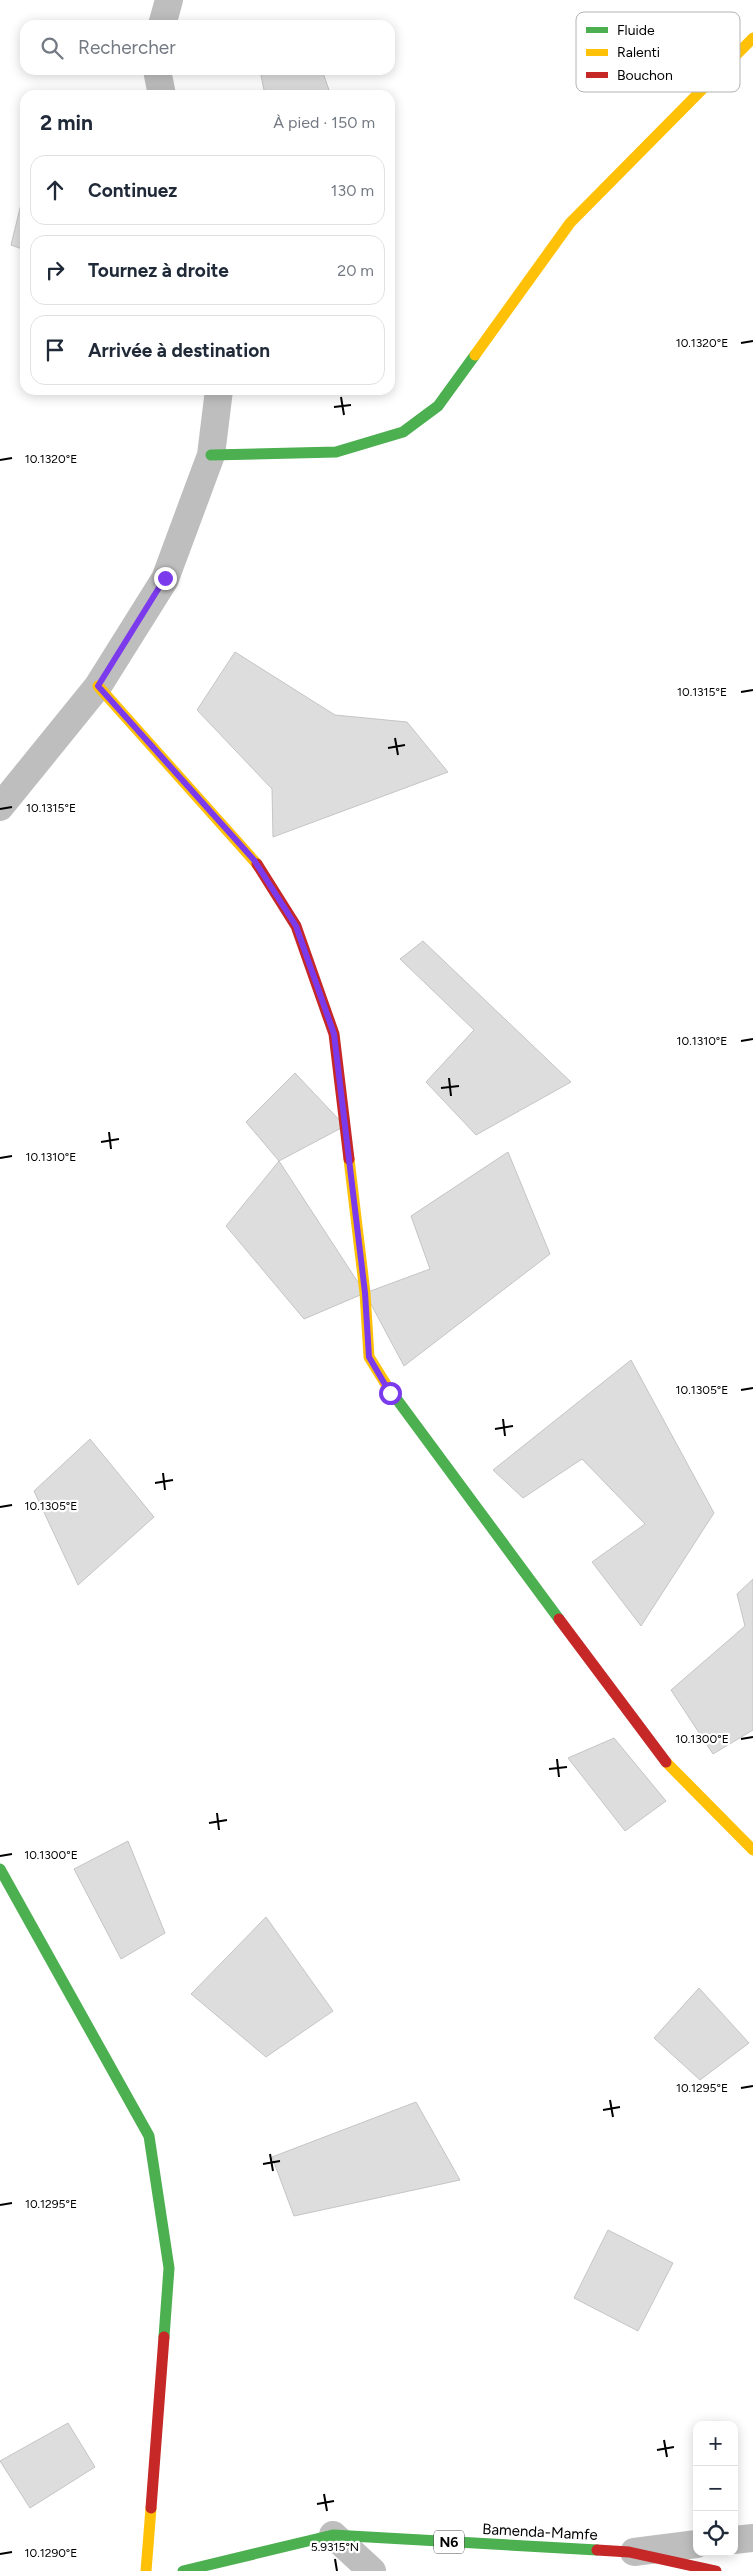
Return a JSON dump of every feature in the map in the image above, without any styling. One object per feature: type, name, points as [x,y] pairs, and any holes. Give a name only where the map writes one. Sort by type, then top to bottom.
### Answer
[{"type":"main road","points":[[740,51],[753,38]]},
{"type":"main road","points":[[211,455],[336,452],[403,432],[438,406],[570,223],[700,92]]},
{"type":"main road","points":[[98,686],[254,860],[296,926],[334,1034],[365,1293],[369,1357],[390,1393],[664,1760],[753,1850]]},
{"type":"main road","points":[[0,1869],[148,2136],[169,2268],[146,2571]]},
{"type":"main road","name":"Bamenda-Mamfe","points":[[184,2571],[333,2535],[629,2552],[716,2571]]},
{"type":"street","points":[[163,20],[169,0]]},
{"type":"street","points":[[158,75],[161,90]]},
{"type":"street","points":[[0,807],[98,686],[165,578],[211,455],[218,395]]},
{"type":"street","points":[[333,2535],[372,2571]]},
{"type":"street","points":[[738,2540],[753,2538]]},
{"type":"street","points":[[629,2552],[693,2544]]},
{"type":"building","points":[[261,75],[324,75],[329,90],[264,90]]},
{"type":"building","points":[[20,208],[20,248],[11,245]]},
{"type":"building","points":[[235,652],[335,715],[407,722],[448,772],[273,837],[272,789],[197,710]]},
{"type":"building","points":[[423,941],[571,1082],[476,1135],[426,1082],[474,1030],[400,959]]},
{"type":"building","points":[[295,1073],[345,1126],[279,1161],[246,1122]]},
{"type":"building","points":[[508,1152],[550,1254],[404,1366],[365,1293],[430,1269],[411,1216]]},
{"type":"building","points":[[279,1161],[365,1293],[304,1319],[226,1226]]},
{"type":"building","points":[[631,1360],[714,1513],[641,1626],[592,1562],[645,1524],[582,1459],[523,1498],[493,1470]]},
{"type":"building","points":[[90,1439],[154,1517],[78,1585],[34,1491]]},
{"type":"building","points":[[753,1579],[753,1730],[713,1754],[671,1690],[745,1626],[737,1594]]},
{"type":"building","points":[[614,1738],[666,1801],[625,1831],[568,1758]]},
{"type":"building","points":[[128,1841],[165,1933],[121,1959],[74,1869]]},
{"type":"building","points":[[266,1917],[333,2011],[266,2057],[191,1994]]},
{"type":"building","points":[[699,1988],[749,2043],[700,2080],[654,2038]]},
{"type":"building","points":[[416,2102],[460,2180],[294,2216],[272,2157]]},
{"type":"building","points":[[608,2230],[673,2263],[638,2331],[574,2298]]},
{"type":"building","points":[[68,2423],[95,2467],[30,2508],[0,2461]]},
{"type":"traffic: fast","points":[[211,455],[336,452],[403,432],[438,406],[475,355]]},
{"type":"traffic: fast","points":[[387,1386],[559,1619]]},
{"type":"traffic: fast","points":[[0,1869],[149,2136],[169,2268],[164,2337]]},
{"type":"traffic: fast","points":[[183,2571],[333,2535],[597,2550]]},
{"type":"traffic: slow","points":[[740,51],[753,38]]},
{"type":"traffic: slow","points":[[475,355],[570,223],[700,92]]},
{"type":"traffic: slow","points":[[98,686],[257,864]]},
{"type":"traffic: slow","points":[[349,1159],[365,1293],[369,1357],[387,1386]]},
{"type":"traffic: slow","points":[[666,1762],[753,1850]]},
{"type":"traffic: slow","points":[[146,2571],[151,2508]]},
{"type":"traffic: jam","points":[[257,864],[296,926],[334,1034],[349,1159]]},
{"type":"traffic: jam","points":[[559,1619],[666,1762]]},
{"type":"traffic: jam","points":[[151,2508],[164,2337]]},
{"type":"traffic: jam","points":[[597,2550],[629,2552],[716,2571]]},
{"type":"route","points":[[165,578],[98,686],[254,860],[296,926],[334,1034],[365,1293],[369,1357],[390,1393]]}]
